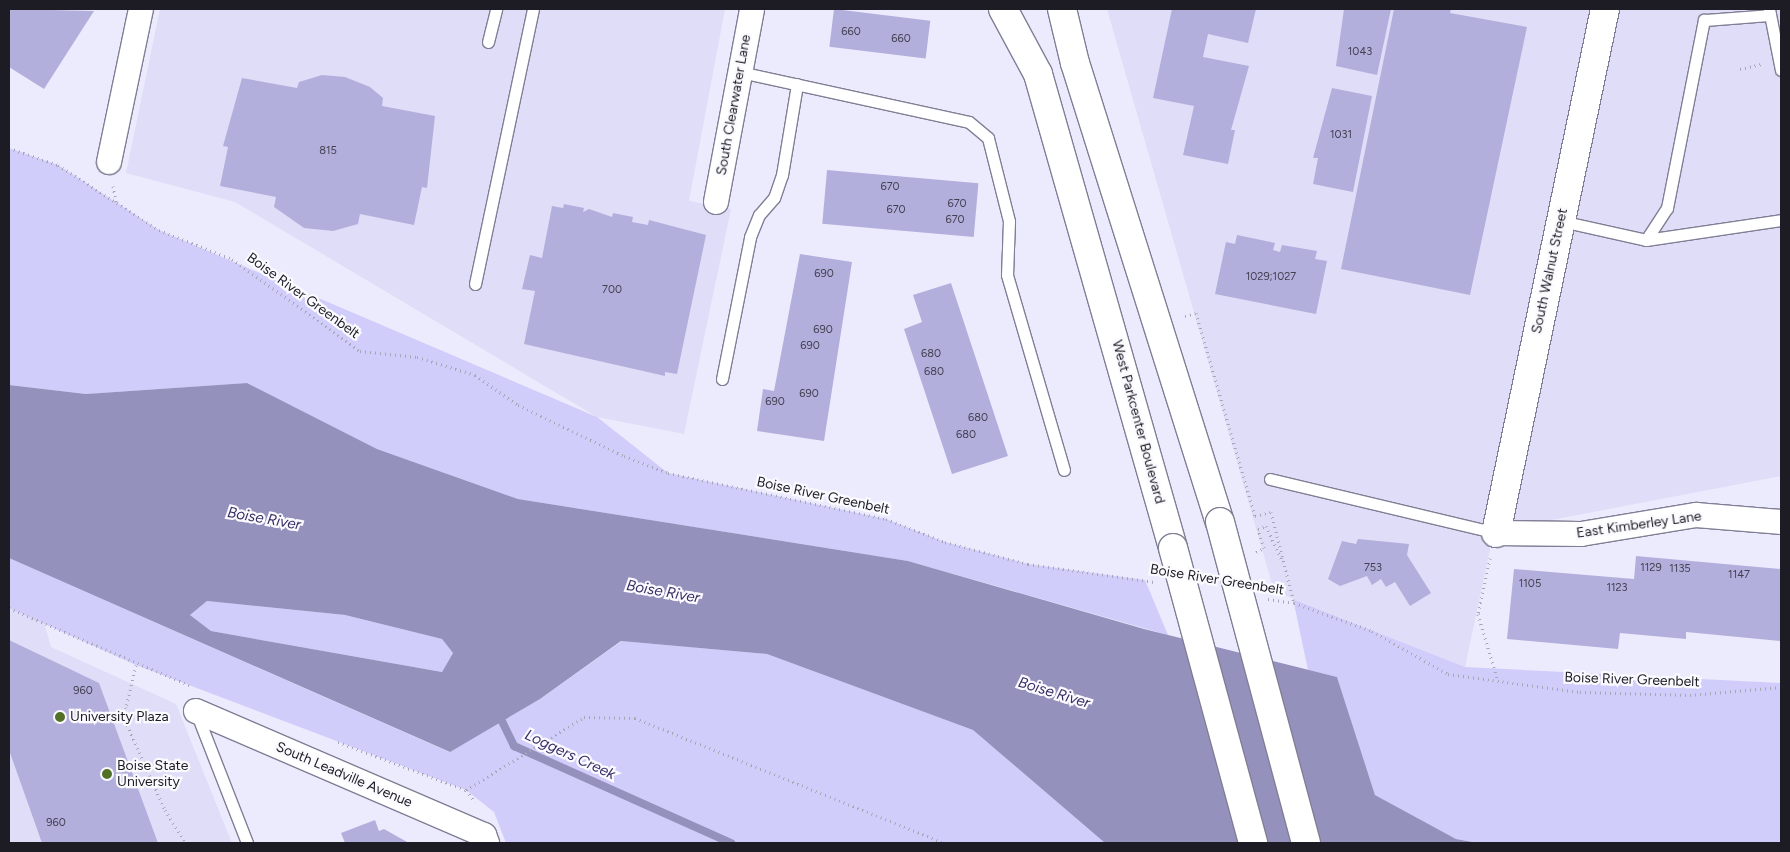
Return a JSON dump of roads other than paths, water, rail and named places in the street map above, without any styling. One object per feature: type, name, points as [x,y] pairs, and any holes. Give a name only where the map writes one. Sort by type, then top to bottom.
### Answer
[{"type":"main road","name":"West Parkcenter Boulevard","points":[[1003,9],[1038,74],[1253,843]]},
{"type":"main road","points":[[1062,9],[1078,72],[1220,522],[1306,843]]},
{"type":"main road","name":"South Walnut Street","points":[[1496,533],[1605,9]]},
{"type":"street","points":[[109,162],[141,9]]},
{"type":"street","name":"South Clearwater Lane","points":[[716,202],[752,9]]},
{"type":"street","name":"East Kimberley Lane","points":[[1496,533],[1580,534],[1696,515],[1781,522]]},
{"type":"street","name":"South Leadville Avenue","points":[[196,711],[484,835],[487,843]]},
{"type":"lane","points":[[488,42],[496,9]]},
{"type":"lane","points":[[475,284],[533,9]]},
{"type":"lane","points":[[1646,240],[1667,208],[1704,20],[1769,12],[1781,70]]},
{"type":"lane","points":[[740,72],[969,122],[988,138],[1009,221],[1007,275],[1064,470]]},
{"type":"lane","points":[[722,379],[750,237],[759,215],[774,198],[782,175],[797,84]]},
{"type":"lane","points":[[1561,221],[1646,240],[1781,220]]},
{"type":"lane","points":[[1270,479],[1496,533]]},
{"type":"lane","points":[[196,711],[247,843]]},
{"type":"water","name":"Boise River","points":[[247,383],[377,449],[518,499],[908,561],[1144,629],[1337,677],[1375,795],[1456,839],[1478,843],[1105,843],[973,730],[767,654],[621,641],[540,699],[450,752],[9,558],[9,385],[86,394]],"holes":[[[207,601],[345,615],[442,639],[453,653],[442,672],[211,631],[190,615]]]},
{"type":"waterway","name":"Loggers Creek","points":[[498,713],[514,746],[731,843]]},
{"type":"place","name":"University Plaza","points":[[60,717]]},
{"type":"place","name":"Boise State University","points":[[107,774]]}]
